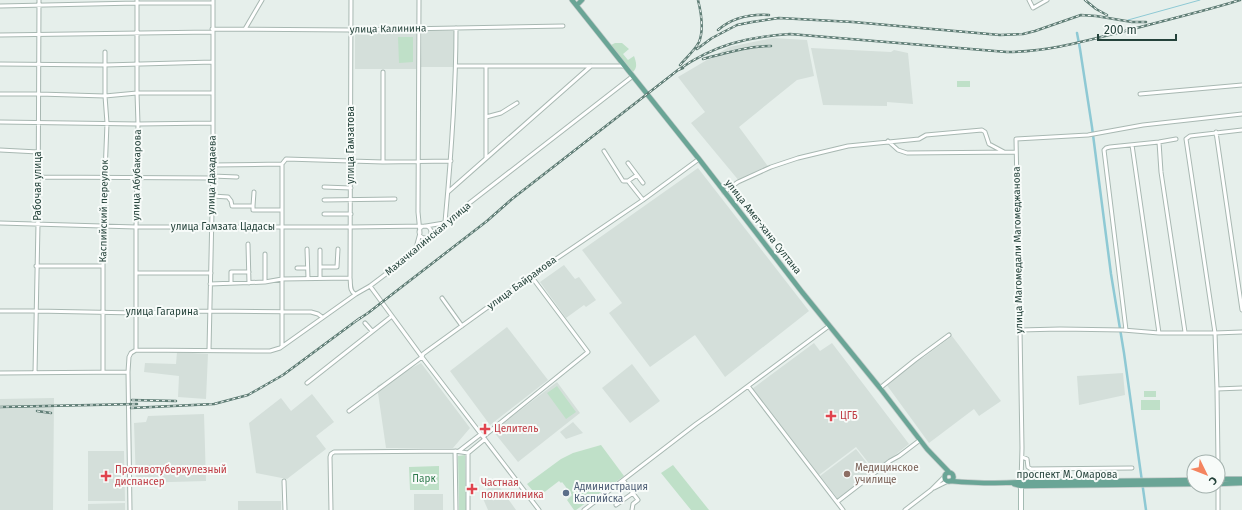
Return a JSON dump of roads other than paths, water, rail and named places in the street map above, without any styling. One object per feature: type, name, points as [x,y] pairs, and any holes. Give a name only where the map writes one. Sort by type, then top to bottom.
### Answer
[{"type":"main road","name":"улица Амет-хана Султана","points":[[572,0],[948,475]]},
{"type":"main road","points":[[577,5],[582,0]]},
{"type":"main road","points":[[948,475],[952,480],[949,481]]},
{"type":"main road","points":[[948,475],[949,481]]},
{"type":"main road","points":[[948,475],[965,482]]},
{"type":"main road","points":[[1226,479],[1242,479]]},
{"type":"main road","name":"проспект М. Омарова","points":[[949,481],[976,484],[1021,484],[1186,480]]},
{"type":"main road","name":"проспект М. Омарова","points":[[1145,482],[1186,484]]},
{"type":"main road","points":[[1226,484],[1242,483]]},
{"type":"main road","points":[[1021,484],[1021,510]]},
{"type":"street","name":"Рабочая улица","points":[[35,372],[38,224],[39,0]]},
{"type":"street","points":[[245,29],[262,0]]},
{"type":"street","name":"улица Гамзатова","points":[[351,0],[350,278],[351,290],[356,294]]},
{"type":"street","points":[[415,252],[420,233],[421,228],[426,226],[431,231],[430,236],[425,238],[421,236],[420,233],[419,226],[418,0]]},
{"type":"street","points":[[1029,0],[1033,8],[1047,0]]},
{"type":"street","points":[[0,6],[39,6],[137,1],[212,1]]},
{"type":"street","name":"улица Абубакарова","points":[[136,350],[138,124],[137,1]]},
{"type":"street","name":"улица Дахадаева","points":[[209,350],[213,165],[212,1]]},
{"type":"street","name":"улица Калинина","points":[[0,35],[39,36],[137,34],[245,29],[351,30],[563,26]]},
{"type":"street","points":[[445,222],[451,161],[456,66],[456,28]]},
{"type":"street","name":"Каспийский переулок","points":[[103,371],[103,226],[107,123],[105,96],[105,52]]},
{"type":"street","points":[[0,64],[105,65],[213,62]]},
{"type":"street","points":[[456,66],[624,66]]},
{"type":"street","points":[[486,66],[486,158]]},
{"type":"street","points":[[448,192],[591,66]]},
{"type":"street","points":[[383,72],[383,162]]},
{"type":"street","name":"Махачкалинская улица","points":[[136,350],[270,351],[282,346],[322,317],[370,286],[415,252],[445,222],[633,76]]},
{"type":"street","points":[[1140,94],[1242,85]]},
{"type":"street","points":[[0,94],[105,96],[137,93],[213,93]]},
{"type":"street","points":[[486,117],[501,113],[517,103]]},
{"type":"street","points":[[1016,152],[1016,139],[1088,135],[1143,125],[1242,114]]},
{"type":"street","points":[[0,122],[138,124],[213,123]]},
{"type":"street","points":[[724,192],[738,182],[770,168],[798,158],[848,146],[920,139],[926,135],[982,130],[985,132],[990,144],[1004,152]]},
{"type":"street","points":[[1218,454],[1215,333],[1186,139],[1190,136],[1242,130]]},
{"type":"street","points":[[1216,132],[1242,310]]},
{"type":"street","points":[[1125,330],[1104,150],[1110,147],[1176,139]]},
{"type":"street","name":"улица Магомедали Магомеджановa","points":[[888,141],[898,150],[908,153],[1016,152],[1022,457],[1021,484]]},
{"type":"street","points":[[1159,142],[1161,172],[1185,332]]},
{"type":"street","points":[[1132,145],[1159,332]]},
{"type":"street","points":[[0,150],[38,152]]},
{"type":"street","points":[[604,151],[624,181],[628,182],[643,200]]},
{"type":"street","points":[[282,346],[282,164],[286,159],[383,162],[451,161]]},
{"type":"street","name":"улица Байрамова","points":[[349,411],[422,357],[423,354],[531,276],[643,200],[699,159]]},
{"type":"street","points":[[628,163],[643,183]]},
{"type":"street","points":[[213,165],[282,164]]},
{"type":"street","points":[[628,182],[637,175]]},
{"type":"street","points":[[38,177],[237,177]]},
{"type":"street","points":[[324,187],[351,188]]},
{"type":"street","points":[[254,192],[253,210],[282,210]]},
{"type":"street","points":[[212,196],[228,197],[231,200],[232,206],[253,206]]},
{"type":"street","points":[[324,200],[395,199]]},
{"type":"street","points":[[324,214],[351,214]]},
{"type":"street","name":"улица Гамзата Цадасы","points":[[0,223],[136,227],[212,226],[351,228],[426,226],[445,222]]},
{"type":"street","points":[[248,244],[249,282]]},
{"type":"street","points":[[308,249],[308,278]]},
{"type":"street","points":[[320,267],[337,267],[338,249]]},
{"type":"street","points":[[320,250],[320,278]]},
{"type":"street","points":[[265,254],[265,282]]},
{"type":"street","points":[[36,266],[103,266]]},
{"type":"street","points":[[297,268],[307,268]]},
{"type":"street","points":[[231,283],[230,272],[248,272]]},
{"type":"street","points":[[136,273],[211,273]]},
{"type":"street","points":[[457,451],[483,436],[588,352],[531,276]]},
{"type":"street","points":[[210,284],[265,282],[282,279],[350,278]]},
{"type":"street","points":[[370,286],[422,357],[540,510]]},
{"type":"street","points":[[442,298],[462,326]]},
{"type":"street","name":"улица Гагарина","points":[[0,311],[136,313],[210,311],[314,312],[322,317]]},
{"type":"street","points":[[307,383],[392,316]]},
{"type":"street","points":[[365,322],[372,331]]},
{"type":"street","points":[[584,510],[696,424],[829,326]]},
{"type":"street","points":[[1020,330],[1060,329],[1215,333],[1242,332]]},
{"type":"street","points":[[880,388],[949,335]]},
{"type":"street","points":[[130,510],[128,372],[129,357],[131,353],[136,350]]},
{"type":"street","points":[[0,373],[128,372]]},
{"type":"street","points":[[748,386],[843,510]]},
{"type":"street","points":[[1217,389],[1242,388]]},
{"type":"street","points":[[468,510],[468,453],[483,436]]},
{"type":"street","points":[[837,502],[920,440]]},
{"type":"street","points":[[456,510],[457,451]]},
{"type":"street","points":[[331,510],[330,458],[331,454],[334,452],[457,451],[468,453]]},
{"type":"street","points":[[1022,457],[1027,458],[1028,467],[1031,469],[1132,468]]},
{"type":"street","points":[[905,510],[948,475]]},
{"type":"street","points":[[623,480],[638,500],[633,504],[632,510]]},
{"type":"street","points":[[284,481],[285,510]]},
{"type":"street","points":[[931,490],[949,481]]},
{"type":"street","points":[[616,505],[633,492]]},
{"type":"street","points":[[1218,494],[1218,510]]},
{"type":"waterway","points":[[1128,20],[1200,0]]},
{"type":"waterway","points":[[1077,33],[1092,127],[1111,274],[1124,353],[1146,510]]},
{"type":"railway","points":[[680,65],[695,48],[701,37],[702,21],[698,0]]},
{"type":"railway","points":[[1085,0],[1096,9],[1107,15]]},
{"type":"railway","points":[[678,70],[691,61],[718,48],[759,37],[790,34],[1007,52],[1039,50],[1087,41],[1240,0]]},
{"type":"railway","points":[[718,30],[730,22],[742,17],[769,15]]},
{"type":"railway","points":[[697,49],[712,38],[737,25],[779,18],[853,22],[1000,35],[1023,34],[1081,15],[1132,22],[1146,22]]},
{"type":"railway","points":[[703,59],[729,52],[762,46],[771,46]]},
{"type":"railway","points":[[356,321],[487,221],[512,199],[678,70],[683,68]]},
{"type":"railway","points":[[131,408],[214,404],[248,395],[283,375],[360,318]]},
{"type":"railway","points":[[132,400],[176,401]]},
{"type":"railway","points":[[0,407],[137,404]]},
{"type":"railway","points":[[37,411],[51,413]]},
{"type":"place","name":"ЦГБ","points":[[831,416]]},
{"type":"place","name":"Целитель","points":[[485,429]]},
{"type":"place","name":"Медицинское училище","points":[[847,474]]},
{"type":"place","name":"Противотуберкулезный диспансер","points":[[106,476]]},
{"type":"place","name":"Частная поликлиника","points":[[472,489]]},
{"type":"place","name":"Администрация Каспийска","points":[[566,493]]},
{"type":"park label","name":"Парк","points":[[424,479]]}]
